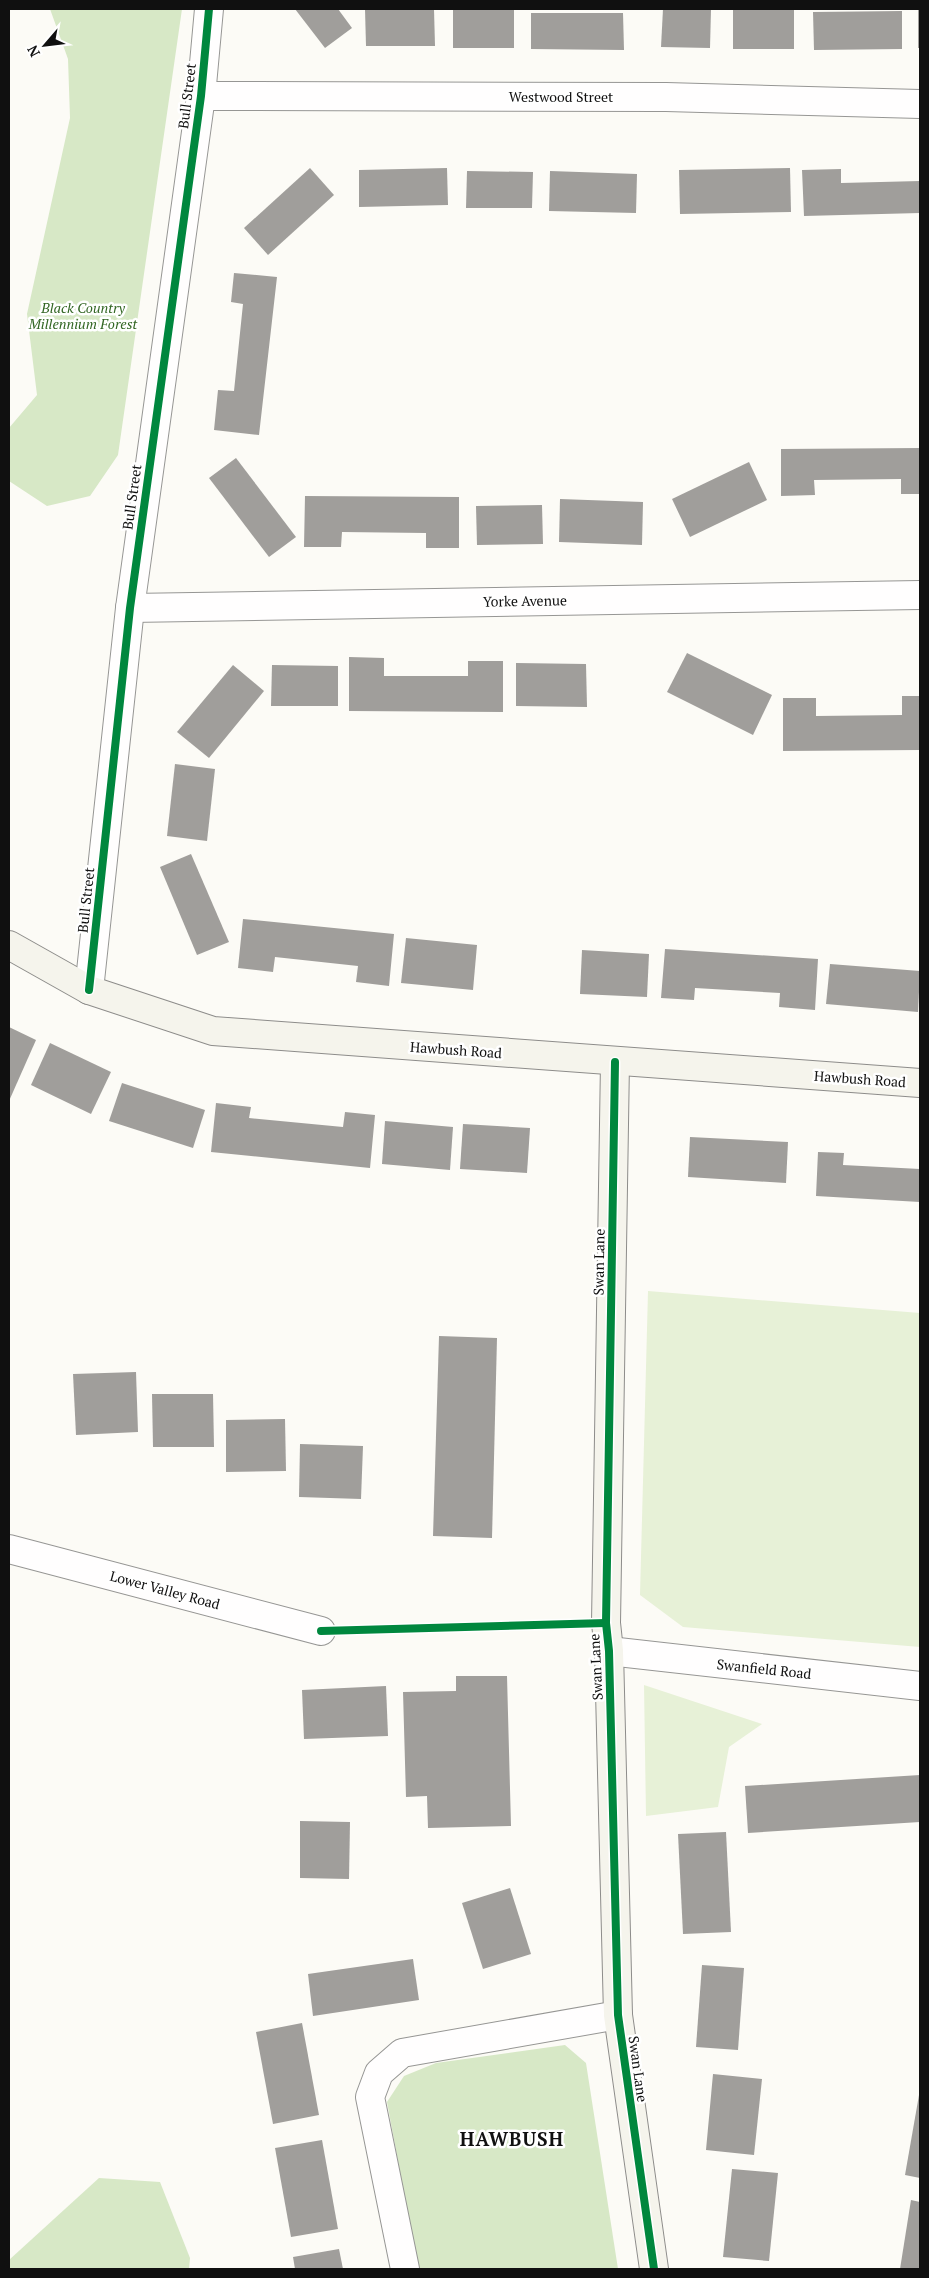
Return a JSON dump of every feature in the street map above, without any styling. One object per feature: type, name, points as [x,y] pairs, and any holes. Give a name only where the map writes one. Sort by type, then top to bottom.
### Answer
[{"type":"street","name":"Bull Street","points":[[89,990],[130,608],[201,96],[209,9]]},
{"type":"street","name":"Westwood Street","points":[[201,96],[666,97],[920,104]]},
{"type":"street","name":"Yorke Avenue","points":[[130,608],[920,594]]},
{"type":"street","name":"Hawbush Road","points":[[9,945],[89,990],[214,1031],[920,1083]]},
{"type":"street","name":"Swan Lane","points":[[615,1062],[606,1623],[609,1651],[618,2015],[654,2269]]},
{"type":"street","name":"Lower Valley Road","points":[[9,1549],[321,1631]]},
{"type":"street","name":"Swanfield Road","points":[[609,1651],[920,1686]]},
{"type":"street","points":[[405,2269],[370,2097],[379,2073],[402,2052],[618,2015]]},
{"type":"green space","name":"Black Country Millennium Forest","points":[[50,9],[182,9],[118,455],[90,496],[47,506],[9,481],[9,428],[37,395],[27,314],[70,118],[68,59]]},
{"type":"green space","points":[[648,1291],[920,1313],[920,1647],[683,1627],[640,1595]]},
{"type":"green space","points":[[644,1685],[762,1724],[729,1747],[718,1807],[646,1816]]},
{"type":"green space","points":[[565,2045],[586,2063],[618,2269],[418,2269],[387,2102],[404,2076],[436,2063]]},
{"type":"green space","points":[[99,2178],[160,2182],[190,2258],[189,2269],[9,2269],[9,2260]]},
{"type":"building","points":[[295,9],[338,9],[352,28],[325,48]]},
{"type":"building","points":[[365,9],[434,9],[435,46],[366,46]]},
{"type":"building","points":[[453,9],[514,9],[514,48],[453,48]]},
{"type":"building","points":[[663,9],[711,9],[710,48],[661,47]]},
{"type":"building","points":[[733,9],[794,9],[794,49],[733,49]]},
{"type":"building","points":[[918,9],[920,9],[920,48],[918,48]]},
{"type":"building","points":[[902,11],[902,49],[814,50],[813,12]]},
{"type":"building","points":[[531,13],[623,13],[624,50],[531,49]]},
{"type":"building","points":[[310,168],[334,195],[268,255],[244,228]]},
{"type":"building","points":[[447,168],[448,205],[359,207],[359,170]]},
{"type":"building","points":[[790,168],[791,212],[680,214],[679,170]]},
{"type":"building","points":[[841,169],[841,183],[920,181],[920,213],[804,216],[802,170]]},
{"type":"building","points":[[467,171],[533,172],[532,208],[466,208]]},
{"type":"building","points":[[550,171],[637,174],[636,213],[549,211]]},
{"type":"building","points":[[234,273],[277,277],[259,435],[214,430],[218,390],[234,391],[243,304],[231,302]]},
{"type":"building","points":[[920,448],[920,494],[901,494],[901,479],[814,480],[815,495],[781,496],[781,449]]},
{"type":"building","points":[[236,458],[296,537],[269,557],[209,478]]},
{"type":"building","points":[[749,462],[767,500],[690,537],[672,499]]},
{"type":"building","points":[[305,496],[459,497],[459,548],[426,548],[426,533],[342,532],[341,547],[304,547]]},
{"type":"building","points":[[560,499],[643,502],[642,545],[559,542]]},
{"type":"building","points":[[542,505],[543,544],[477,545],[476,506]]},
{"type":"building","points":[[687,653],[772,695],[753,735],[667,692]]},
{"type":"building","points":[[349,657],[384,658],[384,676],[468,676],[468,661],[503,661],[503,712],[349,711]]},
{"type":"building","points":[[516,663],[586,664],[587,707],[516,706]]},
{"type":"building","points":[[233,665],[264,691],[209,758],[177,732]]},
{"type":"building","points":[[272,665],[338,666],[338,706],[271,706]]},
{"type":"building","points":[[902,696],[920,696],[920,750],[783,751],[783,698],[816,698],[816,716],[902,715]]},
{"type":"building","points":[[175,764],[215,769],[207,841],[167,836]]},
{"type":"building","points":[[191,854],[229,942],[197,955],[160,867]]},
{"type":"building","points":[[243,919],[394,934],[389,986],[356,982],[358,966],[275,957],[273,972],[238,968]]},
{"type":"building","points":[[406,938],[477,945],[473,990],[401,983]]},
{"type":"building","points":[[665,949],[818,959],[815,1010],[779,1007],[780,993],[695,988],[694,1000],[661,998]]},
{"type":"building","points":[[582,950],[649,954],[647,997],[580,994]]},
{"type":"building","points":[[830,964],[920,971],[918,1012],[826,1004]]},
{"type":"building","points":[[9,1027],[36,1040],[9,1101]]},
{"type":"building","points":[[50,1043],[111,1072],[91,1114],[31,1085]]},
{"type":"building","points":[[122,1083],[205,1110],[193,1148],[109,1121]]},
{"type":"building","points":[[216,1103],[251,1107],[249,1118],[343,1127],[345,1112],[375,1115],[370,1168],[211,1152]]},
{"type":"building","points":[[385,1121],[453,1127],[450,1170],[382,1164]]},
{"type":"building","points":[[463,1124],[530,1128],[527,1173],[460,1169]]},
{"type":"building","points":[[690,1137],[788,1142],[786,1183],[688,1177]]},
{"type":"building","points":[[818,1152],[844,1153],[843,1165],[920,1169],[920,1202],[816,1196]]},
{"type":"building","points":[[439,1336],[497,1338],[492,1538],[433,1536]]},
{"type":"building","points":[[136,1372],[138,1432],[76,1435],[73,1374]]},
{"type":"building","points":[[152,1394],[213,1394],[214,1447],[153,1447]]},
{"type":"building","points":[[285,1419],[286,1471],[226,1472],[226,1420]]},
{"type":"building","points":[[300,1444],[363,1446],[361,1499],[299,1497]]},
{"type":"building","points":[[456,1676],[507,1676],[511,1826],[428,1828],[427,1796],[406,1797],[403,1692],[456,1691]]},
{"type":"building","points":[[386,1686],[388,1736],[304,1739],[302,1690]]},
{"type":"building","points":[[920,1775],[920,1822],[748,1833],[745,1786]]},
{"type":"building","points":[[300,1821],[350,1822],[349,1879],[300,1878]]},
{"type":"building","points":[[726,1832],[731,1932],[683,1934],[678,1834]]},
{"type":"building","points":[[510,1888],[531,1954],[483,1969],[462,1903]]},
{"type":"building","points":[[413,1959],[419,2000],[313,2016],[308,1974]]},
{"type":"building","points":[[702,1965],[744,1968],[738,2050],[696,2047]]},
{"type":"building","points":[[302,2023],[319,2115],[273,2124],[256,2032]]},
{"type":"building","points":[[713,2074],[762,2079],[754,2155],[706,2150]]},
{"type":"building","points":[[920,2095],[920,2178],[905,2175]]},
{"type":"building","points":[[322,2140],[338,2229],[291,2237],[275,2148]]},
{"type":"building","points":[[732,2169],[778,2173],[769,2261],[723,2257]]},
{"type":"building","points":[[911,2200],[920,2202],[920,2269],[900,2269]]},
{"type":"building","points":[[339,2249],[343,2269],[295,2269],[293,2257]]},
{"type":"cycle path","points":[[89,990],[130,608],[201,96],[209,9]]},
{"type":"cycle path","points":[[615,1062],[606,1623],[609,1651],[618,2015],[654,2269]]},
{"type":"cycle path","points":[[321,1631],[606,1623]]},
{"type":"district","name":"HAWBUSH","points":[[512,2139]]}]
